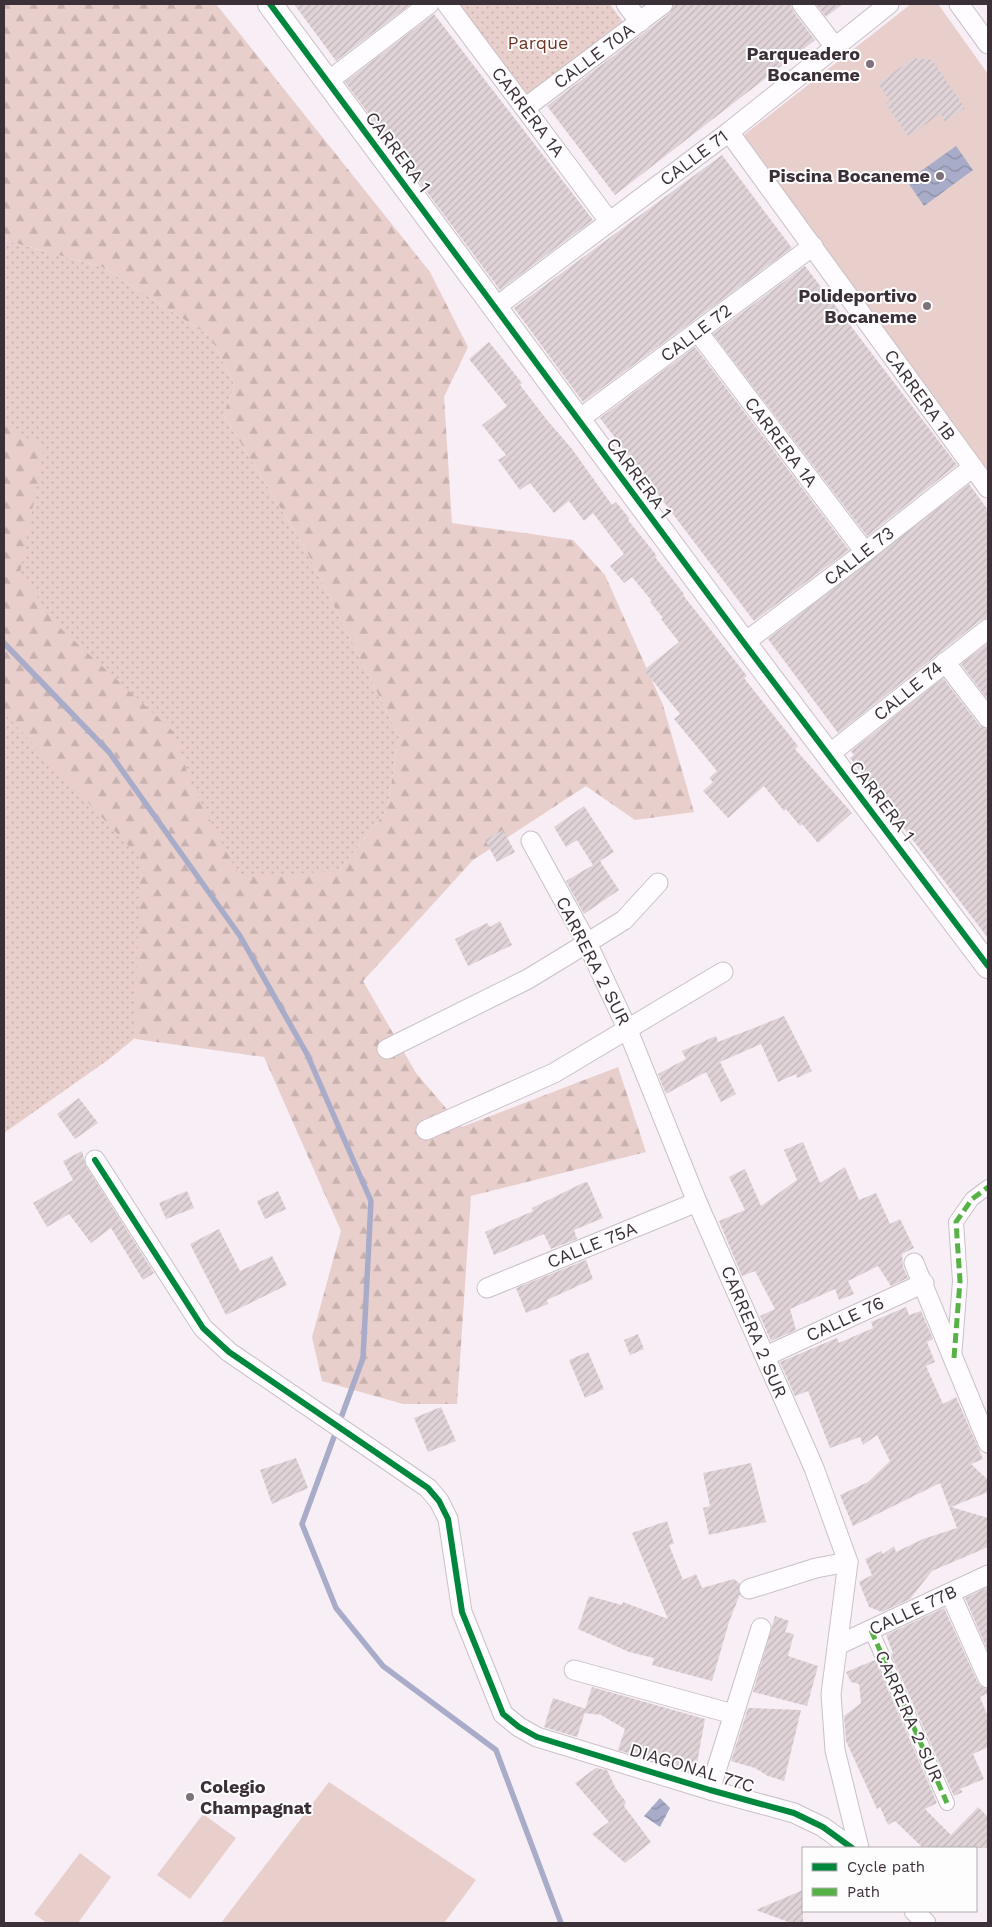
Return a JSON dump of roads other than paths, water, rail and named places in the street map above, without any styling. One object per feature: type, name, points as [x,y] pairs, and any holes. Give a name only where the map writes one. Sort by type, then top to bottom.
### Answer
[{"type":"street","name":"CARRERA 1","points":[[270,4],[744,644],[988,966]]},
{"type":"street","points":[[327,82],[429,4]]},
{"type":"street","name":"CARRERA 1A","points":[[447,4],[609,221]]},
{"type":"street","points":[[626,4],[640,22]]},
{"type":"street","name":"CALLE 70A","points":[[525,108],[663,4]]},
{"type":"street","points":[[802,4],[835,47]]},
{"type":"street","name":"CALLE 71","points":[[496,307],[729,132],[889,4]]},
{"type":"street","points":[[959,4],[988,44]]},
{"type":"street","name":"CARRERA 1B","points":[[729,132],[988,488]]},
{"type":"street","name":"CALLE 72","points":[[578,420],[813,246]]},
{"type":"street","name":"CARRERA 1A","points":[[698,332],[865,552]]},
{"type":"street","name":"CALLE 73","points":[[744,644],[973,467]]},
{"type":"street","name":"CALLE 74","points":[[828,755],[988,629]]},
{"type":"street","points":[[945,662],[988,718]]},
{"type":"street","name":"CARRERA 2 SUR","points":[[531,841],[587,943],[627,1028],[697,1202],[814,1468],[848,1562],[830,1694],[835,1750],[859,1847]]},
{"type":"street","points":[[388,1049],[528,979],[587,943],[624,920],[658,883]]},
{"type":"street","points":[[426,1130],[554,1073],[723,972]]},
{"type":"street","name":"DIAGONAL 77C","points":[[95,1160],[203,1328],[229,1352],[428,1488],[439,1501],[448,1519],[462,1612],[503,1714],[519,1727],[537,1737],[710,1790],[794,1813],[823,1827],[851,1847]]},
{"type":"street","points":[[954,1358],[960,1281],[956,1222],[972,1199],[988,1186]]},
{"type":"street","name":"CALLE 75A","points":[[487,1288],[697,1202]]},
{"type":"street","points":[[914,1263],[924,1283],[988,1444]]},
{"type":"street","name":"CALLE 76","points":[[766,1356],[924,1283]]},
{"type":"street","points":[[749,1589],[816,1568],[848,1562]]},
{"type":"street","name":"CALLE 77B","points":[[838,1645],[988,1575]]},
{"type":"street","points":[[950,1594],[988,1678]]},
{"type":"street","points":[[710,1790],[761,1628]]},
{"type":"street","name":"CARRERA 2 SUR","points":[[871,1630],[947,1803]]},
{"type":"street","points":[[574,1670],[733,1714]]},
{"type":"street","points":[[915,1912],[926,1923]]},
{"type":"water","name":"Piscina Bocaneme","points":[[956,146],[973,170],[924,206],[907,181]]},
{"type":"water","points":[[660,1798],[670,1808],[660,1827],[644,1816]]},
{"type":"waterway","points":[[4,643],[109,752],[240,936],[307,1054],[371,1201],[363,1358],[302,1524],[336,1608],[383,1666],[496,1750],[561,1923]]},
{"type":"place","name":"Parqueadero Bocaneme","points":[[870,64]]},
{"type":"place","name":"Piscina Bocaneme","points":[[940,176]]},
{"type":"place","name":"Polideportivo Bocaneme","points":[[927,306]]},
{"type":"place","name":"Colegio Champagnat","points":[[190,1797]]},
{"type":"park label","name":"Parque","points":[[538,43]]}]
